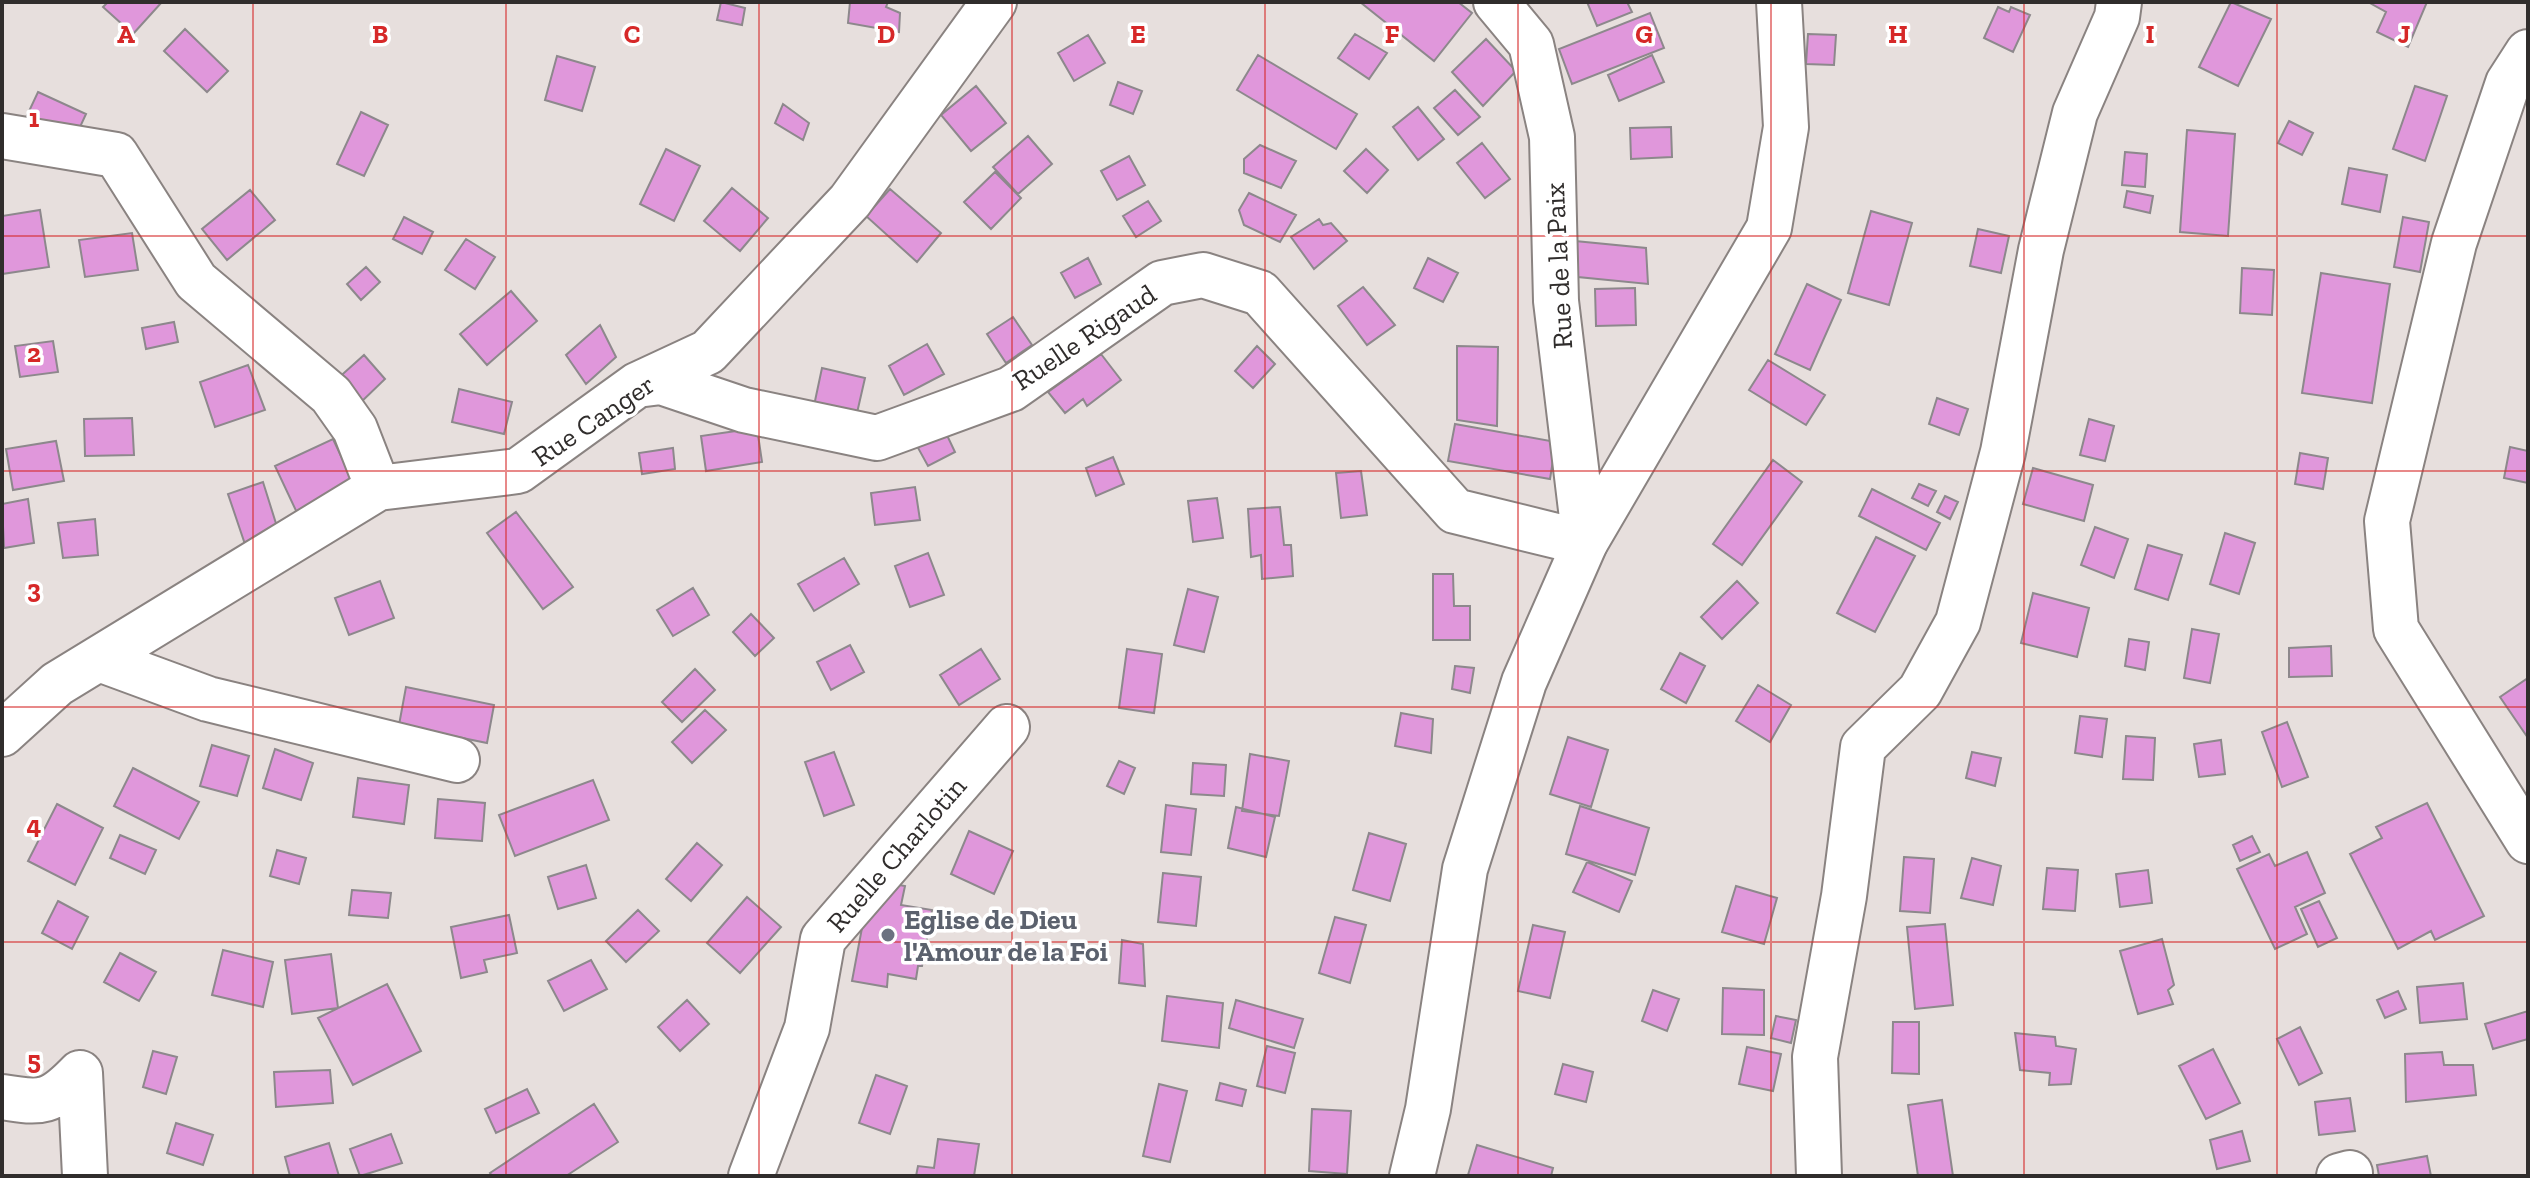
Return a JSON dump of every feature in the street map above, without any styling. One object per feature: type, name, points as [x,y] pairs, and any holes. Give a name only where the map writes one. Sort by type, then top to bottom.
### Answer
[{"type":"street","name":"Rue Canger","points":[[2,734],[57,684],[102,660],[378,488],[518,471],[637,385],[708,352],[850,201],[994,2]]},
{"type":"street","name":"Rue de la Paix","points":[[1496,2],[1531,44],[1552,137],[1556,301],[1585,543]]},
{"type":"street","points":[[1412,1176],[1428,1109],[1465,869],[1524,682],[1585,543],[1769,228],[1786,127],[1779,2]]},
{"type":"street","points":[[1819,1176],[1815,1057],[1844,896],[1863,747],[1920,691],[1958,622],[2003,452],[2041,250],[2075,113],[2117,17],[2119,2]]},
{"type":"street","points":[[2528,52],[2508,83],[2454,243],[2387,521],[2396,629],[2528,841]]},
{"type":"street","points":[[2,136],[116,155],[196,281],[331,395],[355,429],[378,488]]},
{"type":"street","name":"Ruelle Rigaud","points":[[637,385],[661,382],[744,410],[877,438],[1011,389],[1162,283],[1203,275],[1260,293],[1455,511],[1585,543]]},
{"type":"street","points":[[102,660],[208,699],[457,760]]},
{"type":"street","name":"Ruelle Charlotin","points":[[751,1176],[807,1028],[823,939],[1007,727]]},
{"type":"street","points":[[2,1097],[38,1103],[59,1095],[80,1073],[85,1176]]},
{"type":"building","points":[[108,2],[162,2],[133,34],[103,7]]},
{"type":"building","points":[[721,2],[745,8],[742,25],[717,20]]},
{"type":"building","points":[[850,2],[888,2],[886,7],[900,13],[899,32],[848,23]]},
{"type":"building","points":[[1360,2],[1458,2],[1472,13],[1434,61]]},
{"type":"building","points":[[1587,2],[1627,2],[1632,12],[1597,26]]},
{"type":"building","points":[[2231,2],[2271,19],[2238,86],[2199,67]]},
{"type":"building","points":[[2368,2],[2427,2],[2408,47],[2377,32],[2386,12]]},
{"type":"building","points":[[1998,7],[2009,12],[2011,7],[2030,15],[2013,52],[1984,38]]},
{"type":"building","points":[[1650,13],[1664,48],[1572,84],[1559,49]]},
{"type":"building","points":[[185,29],[228,71],[207,92],[164,51]]},
{"type":"building","points":[[1355,34],[1387,53],[1369,79],[1338,58]]},
{"type":"building","points":[[1808,34],[1836,35],[1834,65],[1806,64]]},
{"type":"building","points":[[1088,35],[1105,63],[1074,81],[1058,53]]},
{"type":"building","points":[[1486,39],[1516,71],[1483,106],[1452,72]]},
{"type":"building","points":[[1258,55],[1357,114],[1336,149],[1237,90]]},
{"type":"building","points":[[1652,55],[1664,82],[1619,101],[1608,75]]},
{"type":"building","points":[[557,56],[595,67],[582,111],[545,100]]},
{"type":"building","points":[[1118,82],[1142,91],[1133,114],[1110,105]]},
{"type":"building","points":[[976,86],[1006,123],[971,151],[941,115]]},
{"type":"building","points":[[2415,86],[2447,96],[2425,161],[2393,149]]},
{"type":"building","points":[[1455,90],[1480,117],[1458,135],[1434,108]]},
{"type":"building","points":[[38,92],[86,114],[63,164],[15,141]]},
{"type":"building","points":[[783,104],[809,123],[803,140],[775,123]]},
{"type":"building","points":[[1418,107],[1444,139],[1418,160],[1393,127]]},
{"type":"building","points":[[361,112],[388,125],[364,176],[337,164]]},
{"type":"building","points":[[2289,121],[2313,133],[2302,155],[2278,143]]},
{"type":"building","points":[[1671,127],[1672,157],[1631,159],[1630,128]]},
{"type":"building","points":[[2187,130],[2235,134],[2228,236],[2180,232]]},
{"type":"building","points":[[1028,136],[1052,164],[1018,194],[993,167]]},
{"type":"building","points":[[1482,143],[1510,179],[1485,198],[1457,163]]},
{"type":"building","points":[[1260,145],[1296,161],[1281,188],[1244,173],[1244,159]]},
{"type":"building","points":[[666,149],[700,166],[674,221],[640,204]]},
{"type":"building","points":[[1366,149],[1388,170],[1367,193],[1344,171]]},
{"type":"building","points":[[2125,152],[2147,154],[2145,187],[2122,185]]},
{"type":"building","points":[[1129,156],[1145,185],[1117,200],[1101,171]]},
{"type":"building","points":[[2349,168],[2387,175],[2380,212],[2342,204]]},
{"type":"building","points":[[995,172],[1021,198],[991,229],[964,202]]},
{"type":"building","points":[[732,188],[768,218],[740,251],[704,221]]},
{"type":"building","points":[[890,189],[941,233],[917,262],[866,216]]},
{"type":"building","points":[[250,190],[275,220],[227,260],[202,229]]},
{"type":"building","points":[[2127,191],[2153,196],[2150,213],[2124,207]]},
{"type":"building","points":[[1249,193],[1296,215],[1280,242],[1244,225],[1239,210]]},
{"type":"building","points":[[1148,201],[1161,221],[1136,237],[1123,216]]},
{"type":"building","points":[[40,210],[49,267],[2,274],[2,216]]},
{"type":"building","points":[[1871,211],[1912,223],[1889,305],[1848,293]]},
{"type":"building","points":[[404,217],[433,232],[422,254],[393,239]]},
{"type":"building","points":[[2403,217],[2429,222],[2420,272],[2394,267]]},
{"type":"building","points":[[1319,219],[1323,225],[1331,223],[1347,241],[1314,269],[1291,237]]},
{"type":"building","points":[[1978,229],[2009,236],[2001,273],[1970,266]]},
{"type":"building","points":[[132,233],[138,270],[85,277],[79,240]]},
{"type":"building","points":[[466,239],[495,257],[475,289],[445,270]]},
{"type":"building","points":[[1575,241],[1646,248],[1648,284],[1578,277]]},
{"type":"building","points":[[1088,258],[1101,284],[1075,298],[1061,273]]},
{"type":"building","points":[[1428,258],[1458,273],[1443,302],[1414,288]]},
{"type":"building","points":[[366,267],[380,282],[361,300],[347,284]]},
{"type":"building","points":[[2242,268],[2274,270],[2272,315],[2240,313]]},
{"type":"building","points":[[2321,273],[2390,284],[2372,403],[2302,393]]},
{"type":"building","points":[[1807,284],[1841,300],[1810,370],[1775,354]]},
{"type":"building","points":[[1363,287],[1395,325],[1367,345],[1338,306]]},
{"type":"building","points":[[1635,288],[1636,325],[1596,326],[1595,289]]},
{"type":"building","points":[[511,291],[537,321],[487,365],[460,334]]},
{"type":"building","points":[[1013,317],[1032,345],[1006,363],[987,334]]},
{"type":"building","points":[[174,322],[178,342],[146,349],[142,328]]},
{"type":"building","points":[[600,325],[616,357],[586,384],[566,355]]},
{"type":"building","points":[[53,341],[58,372],[20,377],[15,346]]},
{"type":"building","points":[[927,344],[944,374],[904,395],[889,366]]},
{"type":"building","points":[[1257,346],[1275,364],[1253,388],[1235,371]]},
{"type":"building","points":[[1457,346],[1498,347],[1497,426],[1457,420]]},
{"type":"building","points":[[1101,354],[1121,380],[1087,406],[1083,399],[1065,413],[1048,392]]},
{"type":"building","points":[[364,355],[385,379],[357,406],[335,381]]},
{"type":"building","points":[[1768,360],[1825,395],[1806,425],[1749,390]]},
{"type":"building","points":[[248,365],[265,410],[215,427],[200,382]]},
{"type":"building","points":[[822,368],[865,378],[854,426],[812,415]]},
{"type":"building","points":[[459,389],[512,402],[504,434],[452,422]]},
{"type":"building","points":[[1937,398],[1968,409],[1959,435],[1929,424]]},
{"type":"building","points":[[132,418],[134,455],[85,456],[84,419]]},
{"type":"building","points":[[2089,419],[2114,426],[2105,461],[2080,455]]},
{"type":"building","points":[[1455,424],[1556,442],[1550,479],[1448,461]]},
{"type":"building","points":[[757,428],[762,462],[706,471],[701,436]]},
{"type":"building","points":[[945,431],[955,452],[928,466],[917,446]]},
{"type":"building","points":[[333,439],[357,490],[299,517],[275,466]]},
{"type":"building","points":[[56,441],[64,481],[13,490],[6,449]]},
{"type":"building","points":[[2510,447],[2528,451],[2528,483],[2504,478]]},
{"type":"building","points":[[673,448],[675,469],[642,474],[639,453]]},
{"type":"building","points":[[2300,453],[2328,458],[2323,489],[2295,484]]},
{"type":"building","points":[[1113,457],[1124,484],[1096,496],[1086,468]]},
{"type":"building","points":[[1773,460],[1802,482],[1742,565],[1713,544]]},
{"type":"building","points":[[2033,468],[2093,485],[2084,521],[2023,504]]},
{"type":"building","points":[[1361,471],[1367,515],[1341,518],[1336,473]]},
{"type":"building","points":[[263,482],[284,549],[250,559],[228,494]]},
{"type":"building","points":[[1919,484],[1936,491],[1928,506],[1912,498]]},
{"type":"building","points":[[915,487],[920,520],[875,525],[871,493]]},
{"type":"building","points":[[1872,489],[1940,523],[1926,550],[1859,516]]},
{"type":"building","points":[[1945,496],[1958,502],[1950,519],[1937,512]]},
{"type":"building","points":[[1217,498],[1223,538],[1193,542],[1188,501]]},
{"type":"building","points":[[28,499],[34,543],[4,548],[2,504]]},
{"type":"building","points":[[1280,507],[1284,545],[1291,545],[1293,576],[1262,579],[1261,555],[1251,557],[1248,509]]},
{"type":"building","points":[[516,512],[573,587],[543,609],[487,533]]},
{"type":"building","points":[[95,519],[98,555],[63,558],[58,523]]},
{"type":"building","points":[[2095,527],[2128,539],[2114,578],[2081,565]]},
{"type":"building","points":[[2225,533],[2255,543],[2239,594],[2210,584]]},
{"type":"building","points":[[1876,537],[1915,556],[1875,632],[1837,613]]},
{"type":"building","points":[[2148,545],[2182,555],[2168,600],[2135,589]]},
{"type":"building","points":[[928,553],[944,595],[910,607],[895,566]]},
{"type":"building","points":[[844,558],[859,584],[814,611],[798,584]]},
{"type":"building","points":[[1433,574],[1453,574],[1454,606],[1470,606],[1470,640],[1433,640]]},
{"type":"building","points":[[380,581],[394,618],[349,635],[335,598]]},
{"type":"building","points":[[1737,581],[1758,603],[1722,639],[1701,617]]},
{"type":"building","points":[[693,588],[709,615],[673,636],[657,610]]},
{"type":"building","points":[[1188,589],[1218,597],[1204,652],[1174,645]]},
{"type":"building","points":[[2033,593],[2089,608],[2077,657],[2021,643]]},
{"type":"building","points":[[751,614],[774,638],[755,656],[733,632]]},
{"type":"building","points":[[2192,629],[2219,634],[2210,683],[2184,678]]},
{"type":"building","points":[[2129,639],[2149,642],[2145,670],[2125,666]]},
{"type":"building","points":[[850,645],[864,672],[831,690],[817,662]]},
{"type":"building","points":[[2331,646],[2332,676],[2289,677],[2289,648]]},
{"type":"building","points":[[981,649],[1000,679],[959,705],[940,675]]},
{"type":"building","points":[[1127,649],[1162,654],[1154,713],[1119,708]]},
{"type":"building","points":[[1680,653],[1705,666],[1686,703],[1661,689]]},
{"type":"building","points":[[1455,666],[1474,668],[1470,693],[1452,689]]},
{"type":"building","points":[[695,669],[715,690],[682,722],[662,702]]},
{"type":"building","points":[[2528,678],[2528,738],[2500,697]]},
{"type":"building","points":[[1758,685],[1791,705],[1770,742],[1736,721]]},
{"type":"building","points":[[406,687],[494,705],[487,743],[399,725]]},
{"type":"building","points":[[705,710],[726,730],[692,763],[672,742]]},
{"type":"building","points":[[1401,713],[1433,719],[1431,753],[1395,746]]},
{"type":"building","points":[[2080,716],[2107,719],[2102,757],[2075,753]]},
{"type":"building","points":[[2287,722],[2308,777],[2282,787],[2262,732]]},
{"type":"building","points":[[2126,736],[2155,738],[2153,780],[2123,779]]},
{"type":"building","points":[[1568,737],[1608,750],[1591,807],[1550,794]]},
{"type":"building","points":[[2221,740],[2225,774],[2199,777],[2194,744]]},
{"type":"building","points":[[212,745],[249,756],[237,796],[200,786]]},
{"type":"building","points":[[275,749],[313,763],[301,800],[263,788]]},
{"type":"building","points":[[834,752],[854,805],[824,816],[805,762]]},
{"type":"building","points":[[1972,752],[2001,758],[1995,786],[1966,778]]},
{"type":"building","points":[[1250,754],[1289,761],[1279,816],[1242,811]]},
{"type":"building","points":[[1119,761],[1135,768],[1124,794],[1107,786]]},
{"type":"building","points":[[1193,763],[1226,765],[1224,796],[1191,794]]},
{"type":"building","points":[[133,768],[199,802],[179,839],[114,806]]},
{"type":"building","points":[[358,778],[409,785],[404,824],[353,817]]},
{"type":"building","points":[[593,780],[609,820],[515,856],[499,815]]},
{"type":"building","points":[[438,799],[485,803],[482,841],[435,838]]},
{"type":"building","points":[[2427,803],[2484,916],[2435,940],[2431,931],[2398,949],[2350,854],[2382,838],[2376,827]]},
{"type":"building","points":[[57,804],[103,828],[75,885],[28,861]]},
{"type":"building","points":[[1166,805],[1196,809],[1191,855],[1161,852]]},
{"type":"building","points":[[1580,806],[1649,828],[1635,875],[1566,854]]},
{"type":"building","points":[[1236,807],[1275,817],[1266,857],[1228,848]]},
{"type":"building","points":[[969,831],[1013,851],[994,894],[951,874]]},
{"type":"building","points":[[1369,833],[1406,844],[1390,901],[1353,890]]},
{"type":"building","points":[[120,835],[156,850],[145,874],[110,858]]},
{"type":"building","points":[[2252,836],[2260,852],[2240,861],[2233,845]]},
{"type":"building","points":[[697,843],[722,865],[691,901],[666,879]]},
{"type":"building","points":[[277,850],[306,858],[299,884],[270,876]]},
{"type":"building","points":[[2307,852],[2325,893],[2295,907],[2307,934],[2275,949],[2237,869],[2269,854],[2275,866]]},
{"type":"building","points":[[1904,857],[1934,859],[1930,913],[1900,911]]},
{"type":"building","points":[[1972,858],[2001,866],[1993,905],[1961,898]]},
{"type":"building","points":[[1587,862],[1632,881],[1619,912],[1573,892]]},
{"type":"building","points":[[586,865],[596,898],[558,909],[548,877]]},
{"type":"building","points":[[2047,868],[2078,870],[2075,911],[2043,909]]},
{"type":"building","points":[[2148,870],[2152,903],[2120,907],[2116,874]]},
{"type":"building","points":[[1163,873],[1201,877],[1196,926],[1158,922]]},
{"type":"building","points":[[871,880],[905,886],[901,905],[932,910],[922,966],[918,966],[916,979],[888,974],[887,987],[852,981]]},
{"type":"building","points":[[1736,886],[1777,898],[1764,944],[1722,932]]},
{"type":"building","points":[[352,890],[391,893],[388,918],[349,915]]},
{"type":"building","points":[[747,897],[781,927],[740,973],[707,943]]},
{"type":"building","points":[[58,901],[88,917],[72,949],[42,933]]},
{"type":"building","points":[[2319,901],[2337,938],[2318,947],[2301,909]]},
{"type":"building","points":[[638,910],[659,931],[626,962],[606,941]]},
{"type":"building","points":[[509,915],[517,953],[484,960],[487,972],[461,978],[451,927]]},
{"type":"building","points":[[1335,917],[1366,925],[1350,983],[1319,973]]},
{"type":"building","points":[[1945,924],[1953,1005],[1915,1009],[1907,927]]},
{"type":"building","points":[[1533,925],[1565,932],[1550,998],[1518,991]]},
{"type":"building","points":[[2162,939],[2174,985],[2168,990],[2173,1004],[2138,1014],[2120,951]]},
{"type":"building","points":[[1122,940],[1143,944],[1145,986],[1119,983]]},
{"type":"building","points":[[223,950],[273,962],[263,1007],[212,995]]},
{"type":"building","points":[[120,953],[156,972],[139,1001],[104,982]]},
{"type":"building","points":[[331,954],[338,1008],[292,1014],[285,960]]},
{"type":"building","points":[[591,960],[607,989],[564,1011],[548,981]]},
{"type":"building","points":[[2463,983],[2467,1019],[2420,1023],[2417,987]]},
{"type":"building","points":[[387,984],[421,1051],[353,1085],[318,1018]]},
{"type":"building","points":[[1723,988],[1764,990],[1764,1035],[1722,1034]]},
{"type":"building","points":[[1653,990],[1679,999],[1667,1031],[1642,1021]]},
{"type":"building","points":[[2398,991],[2406,1009],[2385,1018],[2377,1000]]},
{"type":"building","points":[[1167,996],[1223,1003],[1219,1048],[1162,1041]]},
{"type":"building","points":[[687,1000],[709,1024],[680,1051],[658,1027]]},
{"type":"building","points":[[1236,1000],[1303,1019],[1294,1048],[1229,1028]]},
{"type":"building","points":[[2528,1011],[2528,1039],[2493,1049],[2485,1024]]},
{"type":"building","points":[[1776,1016],[1796,1020],[1791,1043],[1771,1038]]},
{"type":"building","points":[[1893,1022],[1919,1022],[1919,1074],[1892,1073]]},
{"type":"building","points":[[2300,1027],[2322,1073],[2299,1085],[2277,1039]]},
{"type":"building","points":[[2015,1033],[2055,1037],[2056,1046],[2076,1049],[2071,1084],[2049,1085],[2050,1073],[2020,1070]]},
{"type":"building","points":[[1267,1046],[1295,1053],[1285,1093],[1257,1086]]},
{"type":"building","points":[[1747,1047],[1781,1054],[1773,1091],[1739,1084]]},
{"type":"building","points":[[2213,1049],[2240,1103],[2206,1119],[2179,1066]]},
{"type":"building","points":[[153,1051],[177,1057],[166,1094],[143,1087]]},
{"type":"building","points":[[2442,1052],[2444,1065],[2473,1065],[2476,1095],[2406,1102],[2405,1054]]},
{"type":"building","points":[[1563,1064],[1593,1072],[1586,1102],[1555,1094]]},
{"type":"building","points":[[330,1070],[333,1103],[276,1107],[274,1072]]},
{"type":"building","points":[[876,1075],[907,1086],[890,1134],[859,1123]]},
{"type":"building","points":[[1220,1083],[1246,1090],[1242,1106],[1216,1100]]},
{"type":"building","points":[[1159,1084],[1187,1091],[1170,1162],[1143,1156]]},
{"type":"building","points":[[527,1089],[539,1113],[496,1133],[485,1109]]},
{"type":"building","points":[[2350,1098],[2355,1131],[2319,1135],[2315,1102]]},
{"type":"building","points":[[1942,1100],[1953,1176],[1918,1176],[1908,1105]]},
{"type":"building","points":[[594,1104],[618,1142],[566,1176],[492,1176],[490,1173]]},
{"type":"building","points":[[1312,1109],[1351,1111],[1347,1174],[1309,1171]]},
{"type":"building","points":[[176,1123],[213,1135],[203,1165],[167,1153]]},
{"type":"building","points":[[2242,1131],[2250,1161],[2217,1169],[2210,1140]]},
{"type":"building","points":[[391,1134],[402,1163],[360,1176],[350,1149]]},
{"type":"building","points":[[938,1139],[979,1144],[974,1176],[916,1176],[918,1166],[934,1168]]},
{"type":"building","points":[[329,1143],[339,1176],[290,1176],[285,1157]]},
{"type":"building","points":[[1477,1145],[1553,1168],[1551,1176],[1468,1175]]},
{"type":"building","points":[[2427,1156],[2431,1176],[2379,1176],[2377,1165]]},
{"type":"place","name":"Eglise de Dieu l'Amour de la Foi","points":[[888,935]]}]
